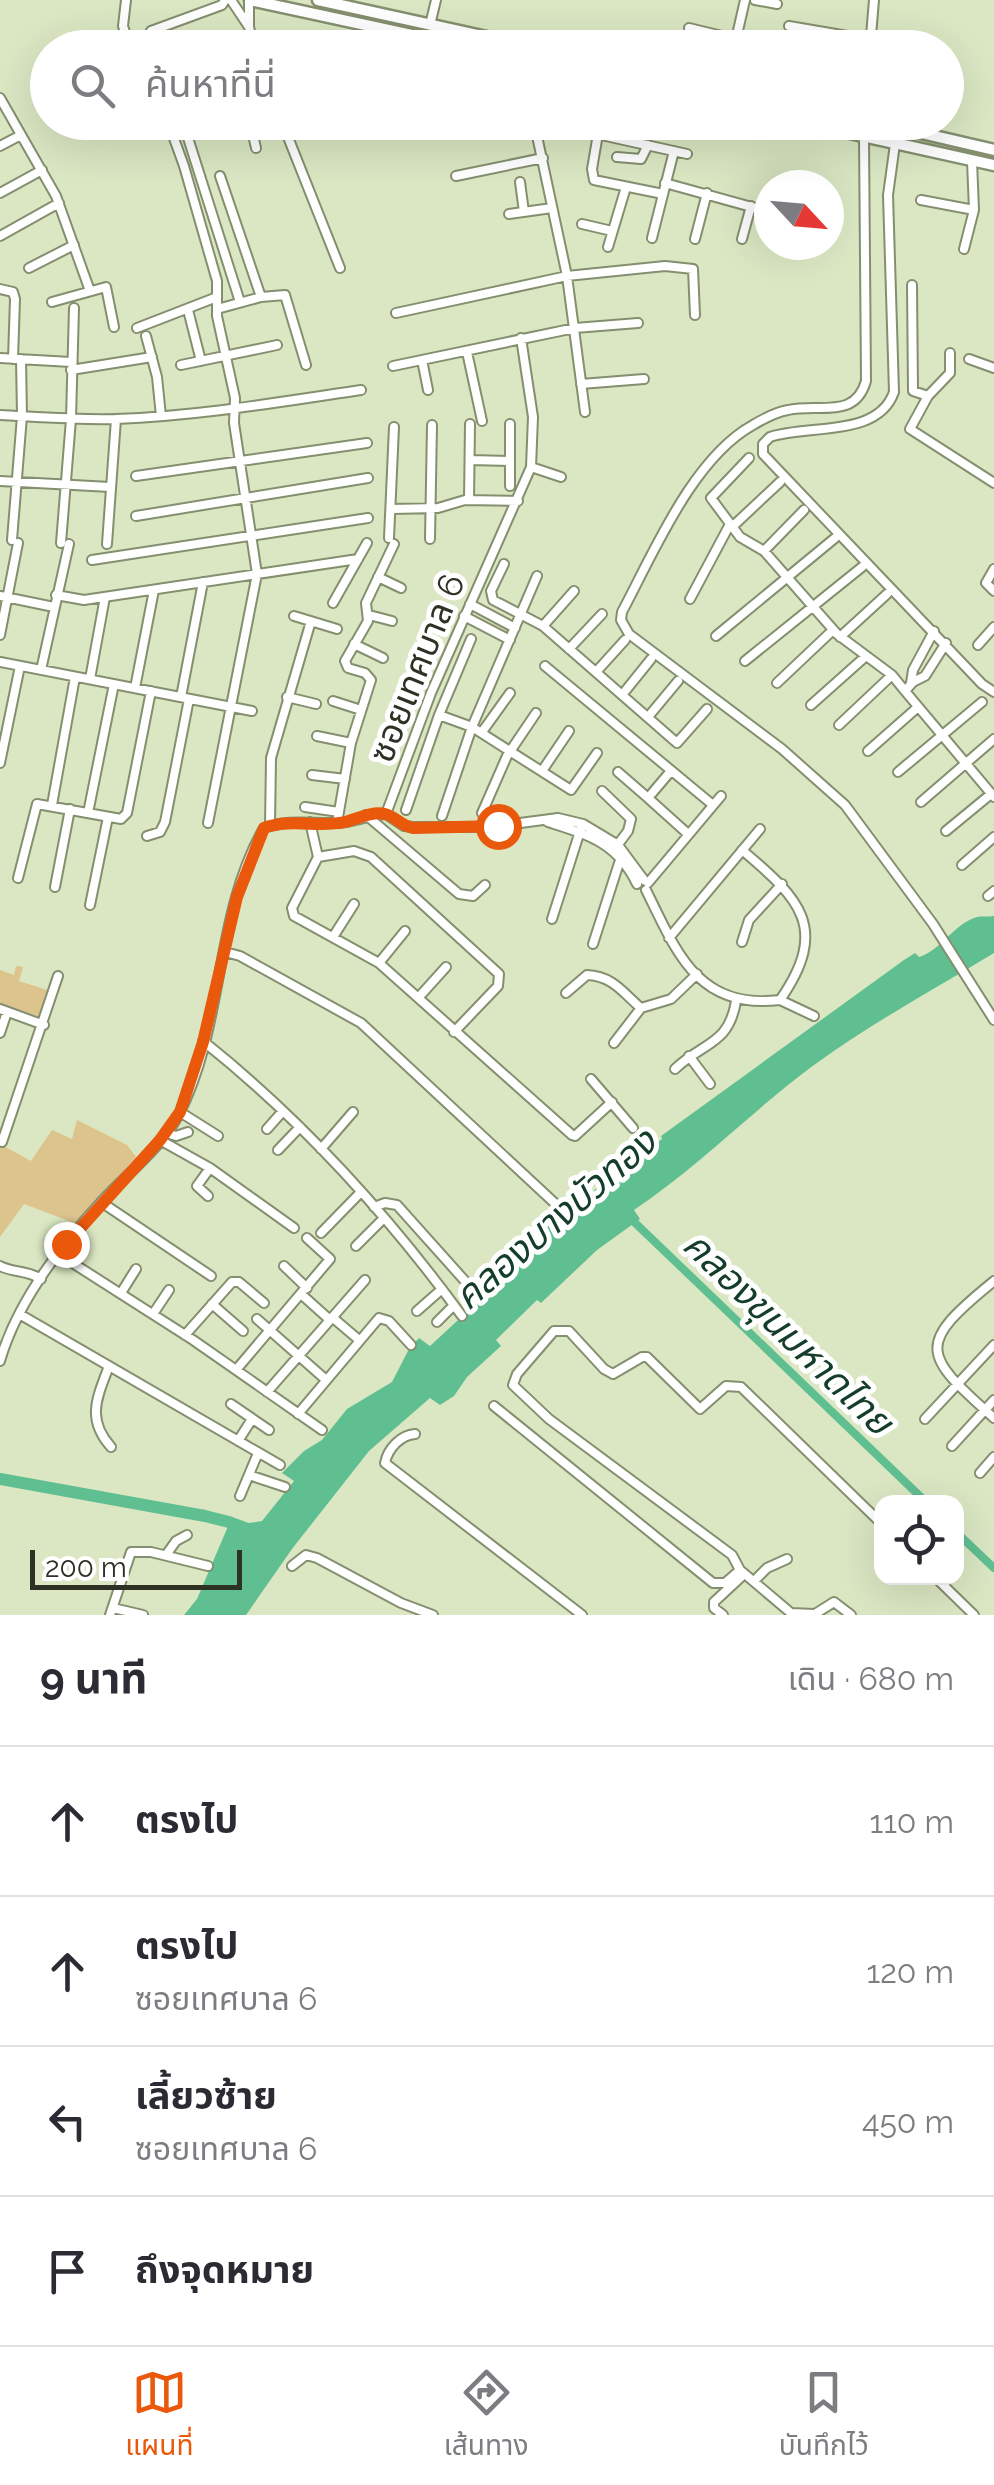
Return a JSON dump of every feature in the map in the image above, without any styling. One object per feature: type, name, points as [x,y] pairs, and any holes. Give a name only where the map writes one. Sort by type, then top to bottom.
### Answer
[{"type":"main road","points":[[249,0],[390,30]]},
{"type":"main road","points":[[318,0],[359,5],[454,30]]},
{"type":"main road","points":[[874,140],[994,165]]},
{"type":"main road","points":[[951,140],[994,150]]},
{"type":"street","points":[[124,30],[126,0]]},
{"type":"street","points":[[154,30],[228,0],[249,27]]},
{"type":"street","points":[[249,0],[250,30]]},
{"type":"street","points":[[430,25],[436,0]]},
{"type":"street","points":[[738,30],[746,0]]},
{"type":"street","points":[[755,0],[777,4]]},
{"type":"street","points":[[871,30],[874,0]]},
{"type":"street","points":[[789,26],[807,30]]},
{"type":"street","points":[[689,28],[695,30]]},
{"type":"street","points":[[0,98],[59,204],[90,291]]},
{"type":"street","points":[[0,146],[21,134]]},
{"type":"street","points":[[174,140],[207,243],[218,297],[257,574],[208,823]]},
{"type":"street","points":[[190,140],[240,302]]},
{"type":"street","points":[[254,140],[256,148]]},
{"type":"street","points":[[289,140],[340,268]]},
{"type":"street","points":[[538,140],[567,276],[585,412]]},
{"type":"street","points":[[597,140],[592,176],[601,183],[662,194]]},
{"type":"street","points":[[626,140],[687,154]]},
{"type":"street","points":[[864,140],[863,392],[847,406],[787,410],[756,423],[708,460],[620,620],[629,634],[782,749],[838,798],[933,924],[994,1020]]},
{"type":"street","points":[[894,144],[888,195],[894,392],[891,402],[882,414],[860,423],[783,433],[770,438],[762,448],[765,456],[982,684],[994,692]]},
{"type":"street","points":[[617,157],[641,159],[648,145]]},
{"type":"street","points":[[652,238],[674,151]]},
{"type":"street","points":[[456,176],[543,158]]},
{"type":"street","points":[[964,249],[974,210],[972,161]]},
{"type":"street","points":[[0,193],[42,170]]},
{"type":"street","points":[[220,176],[261,298]]},
{"type":"street","points":[[520,182],[524,212]]},
{"type":"street","points":[[665,183],[754,207]]},
{"type":"street","points":[[608,248],[626,187]]},
{"type":"street","points":[[694,239],[707,193]]},
{"type":"street","points":[[921,200],[974,210]]},
{"type":"street","points":[[0,236],[59,204]]},
{"type":"street","points":[[742,238],[751,206]]},
{"type":"street","points":[[509,214],[552,208]]},
{"type":"street","points":[[582,224],[612,231]]},
{"type":"street","points":[[207,243],[238,233]]},
{"type":"street","points":[[30,268],[74,244]]},
{"type":"street","points":[[396,313],[567,276],[665,266],[691,267],[694,315]]},
{"type":"street","points":[[912,285],[912,391],[928,396]]},
{"type":"street","points":[[52,302],[106,287],[114,327]]},
{"type":"street","points":[[0,289],[13,292],[15,299],[22,416],[15,482],[15,541],[0,635]]},
{"type":"street","points":[[217,308],[282,294],[288,299],[306,366]]},
{"type":"street","points":[[137,328],[218,297]]},
{"type":"street","points":[[41,670],[65,543],[64,484],[71,418],[74,308]]},
{"type":"street","points":[[188,310],[201,361]]},
{"type":"street","points":[[393,366],[575,328],[638,322]]},
{"type":"street","points":[[146,336],[161,416]]},
{"type":"street","name":"ซอยเทศบาล 6","points":[[270,825],[337,823],[366,815],[390,816],[431,693],[532,468],[533,417],[521,338]]},
{"type":"street","points":[[181,365],[278,345]]},
{"type":"street","points":[[467,352],[482,421]]},
{"type":"street","points":[[950,353],[950,373],[928,396],[910,429],[991,481],[994,468]]},
{"type":"street","points":[[0,358],[71,366],[152,357]]},
{"type":"street","points":[[969,359],[994,368]]},
{"type":"street","points":[[422,360],[428,390]]},
{"type":"street","points":[[580,384],[644,378]]},
{"type":"street","points":[[0,416],[161,416],[361,390]]},
{"type":"street","points":[[107,544],[116,418]]},
{"type":"street","points":[[470,424],[470,500]]},
{"type":"street","points":[[510,424],[510,486]]},
{"type":"street","points":[[430,539],[432,425]]},
{"type":"street","points":[[337,823],[351,743],[370,680],[365,673],[346,665],[368,616],[366,604],[392,541],[394,428]]},
{"type":"street","points":[[136,476],[367,443]]},
{"type":"street","points":[[749,458],[711,498],[740,537],[764,551],[837,634],[892,676],[992,792],[946,830]]},
{"type":"street","points":[[470,460],[510,461]]},
{"type":"street","points":[[532,468],[561,477]]},
{"type":"street","points":[[136,516],[368,478]]},
{"type":"street","points":[[0,481],[110,486]]},
{"type":"street","points":[[690,599],[731,525],[780,482]]},
{"type":"street","points":[[391,509],[430,508],[470,500],[518,501]]},
{"type":"street","points":[[764,551],[804,510]]},
{"type":"street","points":[[92,560],[368,518]]},
{"type":"street","points":[[716,636],[835,538]]},
{"type":"street","points":[[334,603],[368,543]]},
{"type":"street","points":[[56,594],[84,600],[358,559]]},
{"type":"street","points":[[504,564],[491,597],[543,626],[677,742],[707,709]]},
{"type":"street","points":[[745,662],[862,566]]},
{"type":"street","points":[[994,568],[986,583],[994,591]]},
{"type":"street","points":[[378,576],[401,588]]},
{"type":"street","points":[[442,816],[472,727],[538,576]]},
{"type":"street","points":[[147,836],[163,828],[204,582]]},
{"type":"street","points":[[135,688],[154,590]]},
{"type":"street","points":[[543,626],[574,591]]},
{"type":"street","points":[[776,683],[887,594]]},
{"type":"street","points":[[4,597],[54,606]]},
{"type":"street","points":[[90,680],[105,597]]},
{"type":"street","points":[[470,604],[515,628]]},
{"type":"street","points":[[570,649],[602,614]]},
{"type":"street","points":[[294,616],[337,628]]},
{"type":"street","points":[[368,616],[392,621]]},
{"type":"street","points":[[464,616],[510,640]]},
{"type":"street","points":[[0,1360],[3,1341],[41,1278],[69,1257],[101,1202],[163,1136],[180,1112],[203,1042],[246,866],[258,838],[270,825],[271,758],[311,621]]},
{"type":"street","points":[[978,645],[994,627]]},
{"type":"street","points":[[912,683],[912,670],[934,631]]},
{"type":"street","points":[[406,810],[471,638]]},
{"type":"street","points":[[596,672],[625,640]]},
{"type":"street","points":[[354,644],[383,658]]},
{"type":"street","points":[[904,691],[925,676],[946,644]]},
{"type":"street","points":[[811,705],[866,656]]},
{"type":"street","points":[[622,695],[651,659]]},
{"type":"street","points":[[0,662],[252,711]]},
{"type":"street","points":[[0,763],[20,666]]},
{"type":"street","points":[[544,666],[713,805]]},
{"type":"street","points":[[839,725],[892,676]]},
{"type":"street","points":[[52,804],[76,677]]},
{"type":"street","points":[[648,717],[678,681]]},
{"type":"street","points":[[88,813],[114,684]]},
{"type":"street","points":[[18,878],[35,806],[40,802],[121,819],[127,814],[151,692]]},
{"type":"street","points":[[482,732],[510,693]]},
{"type":"street","points":[[287,697],[316,704]]},
{"type":"street","points":[[333,701],[361,710]]},
{"type":"street","points":[[898,772],[982,702]]},
{"type":"street","points":[[868,751],[918,707]]},
{"type":"street","points":[[482,813],[511,750],[536,713]]},
{"type":"street","points":[[439,715],[482,732],[570,790],[597,753]]},
{"type":"street","points":[[542,770],[569,731]]},
{"type":"street","points":[[317,736],[351,743]]},
{"type":"street","points":[[922,802],[994,739]]},
{"type":"street","points":[[618,772],[688,834]]},
{"type":"street","points":[[648,798],[670,772]]},
{"type":"street","points":[[312,774],[345,779]]},
{"type":"street","points":[[602,790],[632,819],[615,848]]},
{"type":"street","points":[[644,884],[720,796]]},
{"type":"street","points":[[305,807],[339,812]]},
{"type":"street","points":[[55,887],[70,810]]},
{"type":"street","points":[[366,815],[459,894],[473,896],[485,884]]},
{"type":"street","points":[[383,829],[390,816],[413,828],[548,822],[558,818],[581,827],[624,858],[644,884],[678,954],[719,993],[736,1001],[780,1000],[814,1016]]},
{"type":"street","points":[[90,904],[108,817]]},
{"type":"street","points":[[310,822],[318,857],[291,912],[379,963],[574,1136],[612,1102]]},
{"type":"street","points":[[552,919],[581,827]]},
{"type":"street","points":[[669,938],[760,829]]},
{"type":"street","points":[[962,865],[994,838]]},
{"type":"street","points":[[742,850],[782,884],[800,908],[807,937],[797,972],[780,1000]]},
{"type":"street","points":[[318,857],[354,851],[371,857],[499,974],[498,986],[454,1032]]},
{"type":"street","points":[[592,944],[624,858]]},
{"type":"street","points":[[742,942],[748,920],[782,884]]},
{"type":"street","points":[[333,938],[354,904]]},
{"type":"street","points":[[379,963],[405,931]]},
{"type":"street","points":[[225,952],[240,956],[361,1023],[561,1209]]},
{"type":"street","points":[[419,998],[446,967]]},
{"type":"street","points":[[614,1043],[642,1008],[671,999],[696,974]]},
{"type":"street","points":[[566,992],[587,975],[600,975],[617,984],[642,1008]]},
{"type":"street","points":[[2,1142],[58,976]]},
{"type":"street","points":[[675,1069],[726,1033],[736,1001]]},
{"type":"street","points":[[0,1033],[4,1011],[44,1026]]},
{"type":"street","points":[[203,1042],[300,1126],[384,1218],[462,1316]]},
{"type":"street","points":[[689,1056],[710,1084]]},
{"type":"street","points":[[591,1079],[633,1128]]},
{"type":"street","points":[[267,1130],[284,1111]]},
{"type":"street","points":[[180,1112],[218,1136]]},
{"type":"street","points":[[321,1149],[353,1112]]},
{"type":"street","points":[[278,1150],[300,1126]]},
{"type":"street","points":[[163,1136],[188,1132]]},
{"type":"street","points":[[163,1136],[294,1228]]},
{"type":"street","points":[[208,1196],[197,1186],[210,1168]]},
{"type":"street","points":[[321,1233],[360,1193]]},
{"type":"street","points":[[101,1202],[211,1276]]},
{"type":"street","points":[[374,1207],[385,1203],[397,1205],[465,1281]]},
{"type":"street","points":[[356,1246],[384,1218]]},
{"type":"street","points":[[236,1370],[330,1259],[307,1238]]},
{"type":"street","points":[[69,1257],[322,1430]]},
{"type":"street","points":[[0,1266],[41,1278]]},
{"type":"street","points":[[284,1266],[331,1319],[359,1340]]},
{"type":"street","points":[[120,1293],[136,1269]]},
{"type":"street","points":[[267,1392],[365,1280]]},
{"type":"street","points":[[185,1335],[235,1281],[264,1303]]},
{"type":"street","points":[[994,1281],[954,1313],[943,1327],[938,1356],[946,1374],[994,1418]]},
{"type":"street","points":[[418,1311],[442,1288]]},
{"type":"street","points":[[153,1314],[170,1290]]},
{"type":"street","points":[[212,1304],[243,1331]]},
{"type":"street","points":[[437,1322],[454,1305]]},
{"type":"street","points":[[20,1316],[280,1465]]},
{"type":"street","points":[[298,1414],[379,1318],[384,1318],[412,1345]]},
{"type":"street","points":[[257,1319],[325,1379]]},
{"type":"street","points":[[851,1615],[834,1602],[816,1614],[791,1614],[742,1572],[732,1555],[718,1543],[549,1420],[514,1385],[517,1374],[554,1330],[569,1331],[613,1374],[642,1356],[647,1357],[700,1409],[726,1386],[741,1387],[874,1516]]},
{"type":"street","points":[[925,1420],[994,1345]]},
{"type":"street","points":[[109,1366],[93,1407],[94,1422],[111,1447]]},
{"type":"street","points":[[952,1446],[994,1400]]},
{"type":"street","points":[[230,1404],[269,1430]]},
{"type":"street","points":[[494,1406],[713,1583],[725,1583],[742,1572]]},
{"type":"street","points":[[238,1441],[252,1419]]},
{"type":"street","points":[[415,1434],[405,1435],[396,1443],[385,1463],[582,1615]]},
{"type":"street","points":[[240,1496],[258,1453]]},
{"type":"street","points":[[980,1472],[994,1457]]},
{"type":"street","points":[[248,1475],[285,1487]]},
{"type":"street","points":[[166,1556],[187,1535]]},
{"type":"street","points":[[143,1615],[111,1612],[130,1552],[138,1550],[208,1566]]},
{"type":"street","points":[[292,1566],[306,1555],[317,1558],[401,1603],[433,1615]]},
{"type":"street","points":[[754,1581],[767,1568],[787,1560]]},
{"type":"street","points":[[723,1615],[714,1608],[716,1598],[742,1572]]},
{"type":"street","points":[[943,1585],[974,1615]]},
{"type":"shaded area","points":[[994,916],[994,953],[863,1032],[788,1085],[634,1210],[640,1219],[597,1250],[541,1303],[537,1300],[496,1340],[501,1346],[467,1377],[454,1396],[440,1405],[430,1398],[369,1451],[246,1615],[184,1615],[197,1599],[232,1517],[249,1523],[262,1521],[294,1481],[282,1473],[322,1440],[347,1409],[392,1382],[419,1338],[430,1346],[536,1248],[532,1243],[549,1225],[661,1136],[904,960],[915,953],[919,957],[927,954],[969,920]]},
{"type":"shaded area","points":[[16,966],[23,967],[19,981],[47,990],[41,1017],[0,1004],[0,970],[14,975]]},
{"type":"shaded area","points":[[77,1120],[127,1145],[136,1157],[77,1224],[24,1204],[0,1237],[0,1144],[31,1161],[52,1130],[72,1139]]},
{"type":"waterway","name":"คลองขุนมหาดไทย","points":[[630,1218],[919,1495]]},
{"type":"waterway","points":[[0,1479],[205,1516],[229,1522],[241,1530]]},
{"type":"waterway","name":"คลองขุนมหาดไทย","points":[[964,1540],[994,1568]]},
{"type":"tunnel","points":[[71,1252],[74,1258]]},
{"type":"route","points":[[66,1244],[160,1140],[180,1112],[203,1042],[246,866],[264,828],[301,822],[342,823],[366,815],[386,814],[413,828],[498,826]]},
{"type":"water label","name":"คลองบางบัวทอง","points":[[555,1219]]}]
